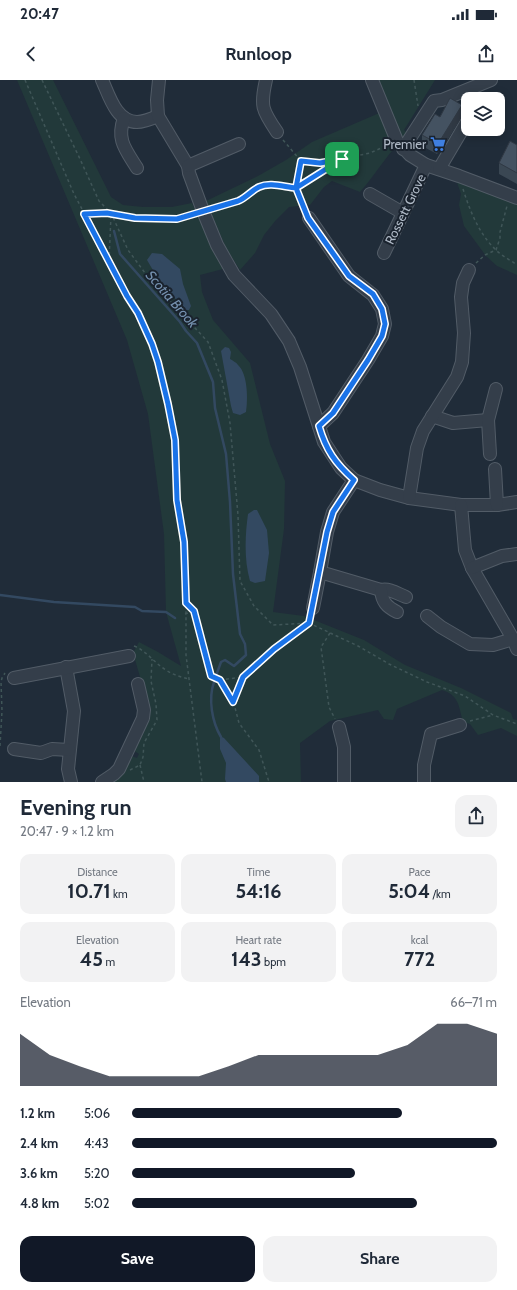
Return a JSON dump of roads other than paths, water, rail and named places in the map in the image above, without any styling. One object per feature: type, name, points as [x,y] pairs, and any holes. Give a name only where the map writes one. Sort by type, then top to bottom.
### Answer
[{"type":"street","points":[[102,80],[114,107],[124,118],[136,122],[158,116]]},
{"type":"street","points":[[159,80],[157,100],[158,116],[188,166],[189,173],[217,245],[234,275],[271,314],[289,341],[300,367],[324,442],[341,468],[354,480],[380,490],[409,498],[461,505],[497,505],[517,502]]},
{"type":"street","points":[[266,80],[262,96],[262,105],[266,116],[277,132]]},
{"type":"street","points":[[372,80],[400,145],[410,155],[426,165],[467,175],[514,196]]},
{"type":"street","points":[[400,145],[434,101],[442,100],[491,80]]},
{"type":"street","points":[[124,118],[120,128],[123,144],[137,168]]},
{"type":"street","points":[[439,169],[461,132]]},
{"type":"street","points":[[188,166],[239,144]]},
{"type":"street","name":"Rossett Grove","points":[[384,253],[426,165]]},
{"type":"street","points":[[370,194],[403,213]]},
{"type":"street","points":[[308,218],[349,276],[373,294],[382,309],[385,324],[382,336],[368,360],[333,413],[319,426]]},
{"type":"street","points":[[409,498],[417,448],[423,431],[457,377],[462,362],[464,333],[461,297],[469,284],[469,270]]},
{"type":"street","points":[[490,454],[488,420],[496,389]]},
{"type":"street","points":[[432,416],[453,423],[488,420]]},
{"type":"street","points":[[496,469],[497,505]]},
{"type":"street","points":[[313,608],[327,532],[333,512],[354,480]]},
{"type":"street","points":[[427,616],[441,627],[470,644],[493,646],[515,644],[472,568],[465,550],[461,505]]},
{"type":"street","points":[[472,568],[502,556],[517,554]]},
{"type":"street","points":[[320,572],[381,590],[385,589],[392,591],[406,597]]},
{"type":"street","points":[[381,590],[382,596],[388,607],[397,612]]},
{"type":"street","points":[[14,678],[129,656]]},
{"type":"street","points":[[66,667],[74,712],[68,769],[71,782]]},
{"type":"street","points":[[102,782],[135,757],[144,718],[138,684]]},
{"type":"street","points":[[424,782],[424,765],[431,734],[460,725]]},
{"type":"street","points":[[339,727],[344,746],[344,782]]},
{"type":"street","points":[[14,749],[41,753],[52,749],[69,750]]},
{"type":"water","points":[[152,253],[162,254],[180,269],[183,284],[191,306],[189,310],[185,310],[157,277],[147,260]]},
{"type":"water","points":[[225,347],[229,348],[231,352],[230,359],[236,363],[244,374],[247,394],[246,412],[240,415],[233,413],[231,406],[221,351]]},
{"type":"water","points":[[254,510],[257,510],[267,530],[269,553],[265,581],[255,583],[250,581],[246,548],[248,514]]},
{"type":"water","points":[[220,736],[224,738],[259,776],[259,782],[226,782],[226,763],[220,749]]},
{"type":"waterway","name":"Scotia Brook","points":[[114,231],[120,254],[197,343],[213,382],[215,408],[226,454],[233,574],[240,634],[245,644],[246,655],[234,666],[225,660],[221,662],[217,673]]},
{"type":"waterway","points":[[0,595],[54,602],[135,607],[142,611],[166,612],[175,618]]},
{"type":"waterway","points":[[214,682],[211,703],[215,724],[221,737]]},
{"type":"place","name":"Premier","points":[[438,144]]}]
